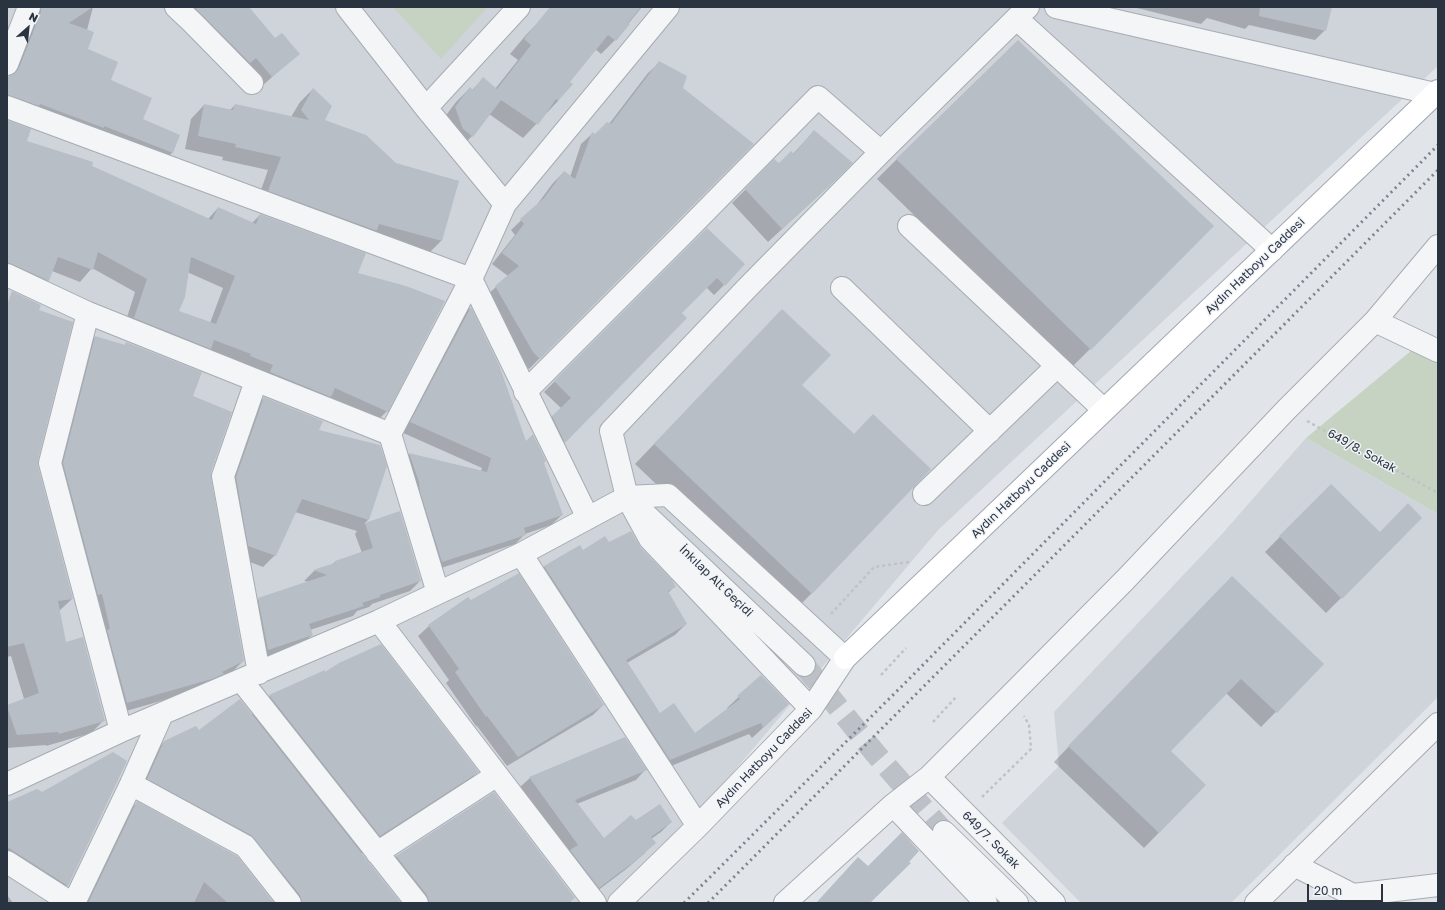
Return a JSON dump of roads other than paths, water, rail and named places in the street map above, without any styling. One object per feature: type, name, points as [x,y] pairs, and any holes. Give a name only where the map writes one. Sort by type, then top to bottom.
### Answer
[{"type":"main road","name":"Aydın Hatboyu Caddesi","points":[[845,658],[1437,93]]},
{"type":"street","points":[[7,64],[29,7]]},
{"type":"street","points":[[176,7],[252,83]]},
{"type":"street","points":[[346,7],[426,108],[506,204]]},
{"type":"street","points":[[426,108],[519,7]]},
{"type":"street","points":[[438,593],[390,434],[471,279],[506,204],[668,7]]},
{"type":"street","points":[[1056,7],[1437,93]]},
{"type":"street","points":[[811,709],[650,539],[628,496],[611,432],[748,287],[881,152],[1023,13],[1272,250]]},
{"type":"street","points":[[525,392],[818,97],[881,152]]},
{"type":"street","points":[[7,107],[471,279],[588,518]]},
{"type":"street","points":[[909,226],[1104,410]]},
{"type":"street","points":[[795,900],[893,805],[929,777],[1125,580],[1286,410],[1375,321],[1438,246]]},
{"type":"street","points":[[7,275],[88,313],[390,434]]},
{"type":"street","points":[[842,288],[990,431]]},
{"type":"street","points":[[88,313],[50,463],[121,730]]},
{"type":"street","points":[[1375,321],[1438,352]]},
{"type":"street","points":[[924,494],[1058,366]]},
{"type":"street","points":[[256,381],[223,476],[250,676],[377,853],[417,903]]},
{"type":"street","points":[[7,784],[121,730],[379,622],[521,554],[628,496],[668,495],[845,658]]},
{"type":"street","name":"İnkılap Alt Geçidi","points":[[628,496],[804,664]]},
{"type":"street","points":[[521,554],[698,826]]},
{"type":"street","points":[[379,622],[595,903]]},
{"type":"street","name":"Aydın Hatboyu Caddesi","points":[[619,903],[698,826],[811,709],[845,658]]},
{"type":"street","points":[[7,862],[73,903],[131,784],[162,714]]},
{"type":"street","points":[[1256,903],[1438,724]]},
{"type":"street","points":[[377,853],[497,776]]},
{"type":"street","name":"649/7. Sokak","points":[[929,777],[1054,903]]},
{"type":"street","points":[[131,784],[245,846],[290,903]]},
{"type":"street","points":[[893,805],[986,903]]},
{"type":"street","points":[[944,832],[1017,903]]},
{"type":"street","points":[[1294,866],[1351,899],[1438,885]]},
{"type":"street","points":[[29,877],[42,903]]},
{"type":"tunnel","points":[[804,665],[875,753],[944,832]]},
{"type":"railway","points":[[684,903],[906,682],[1438,145]]},
{"type":"railway","points":[[708,903],[1438,170]]}]
